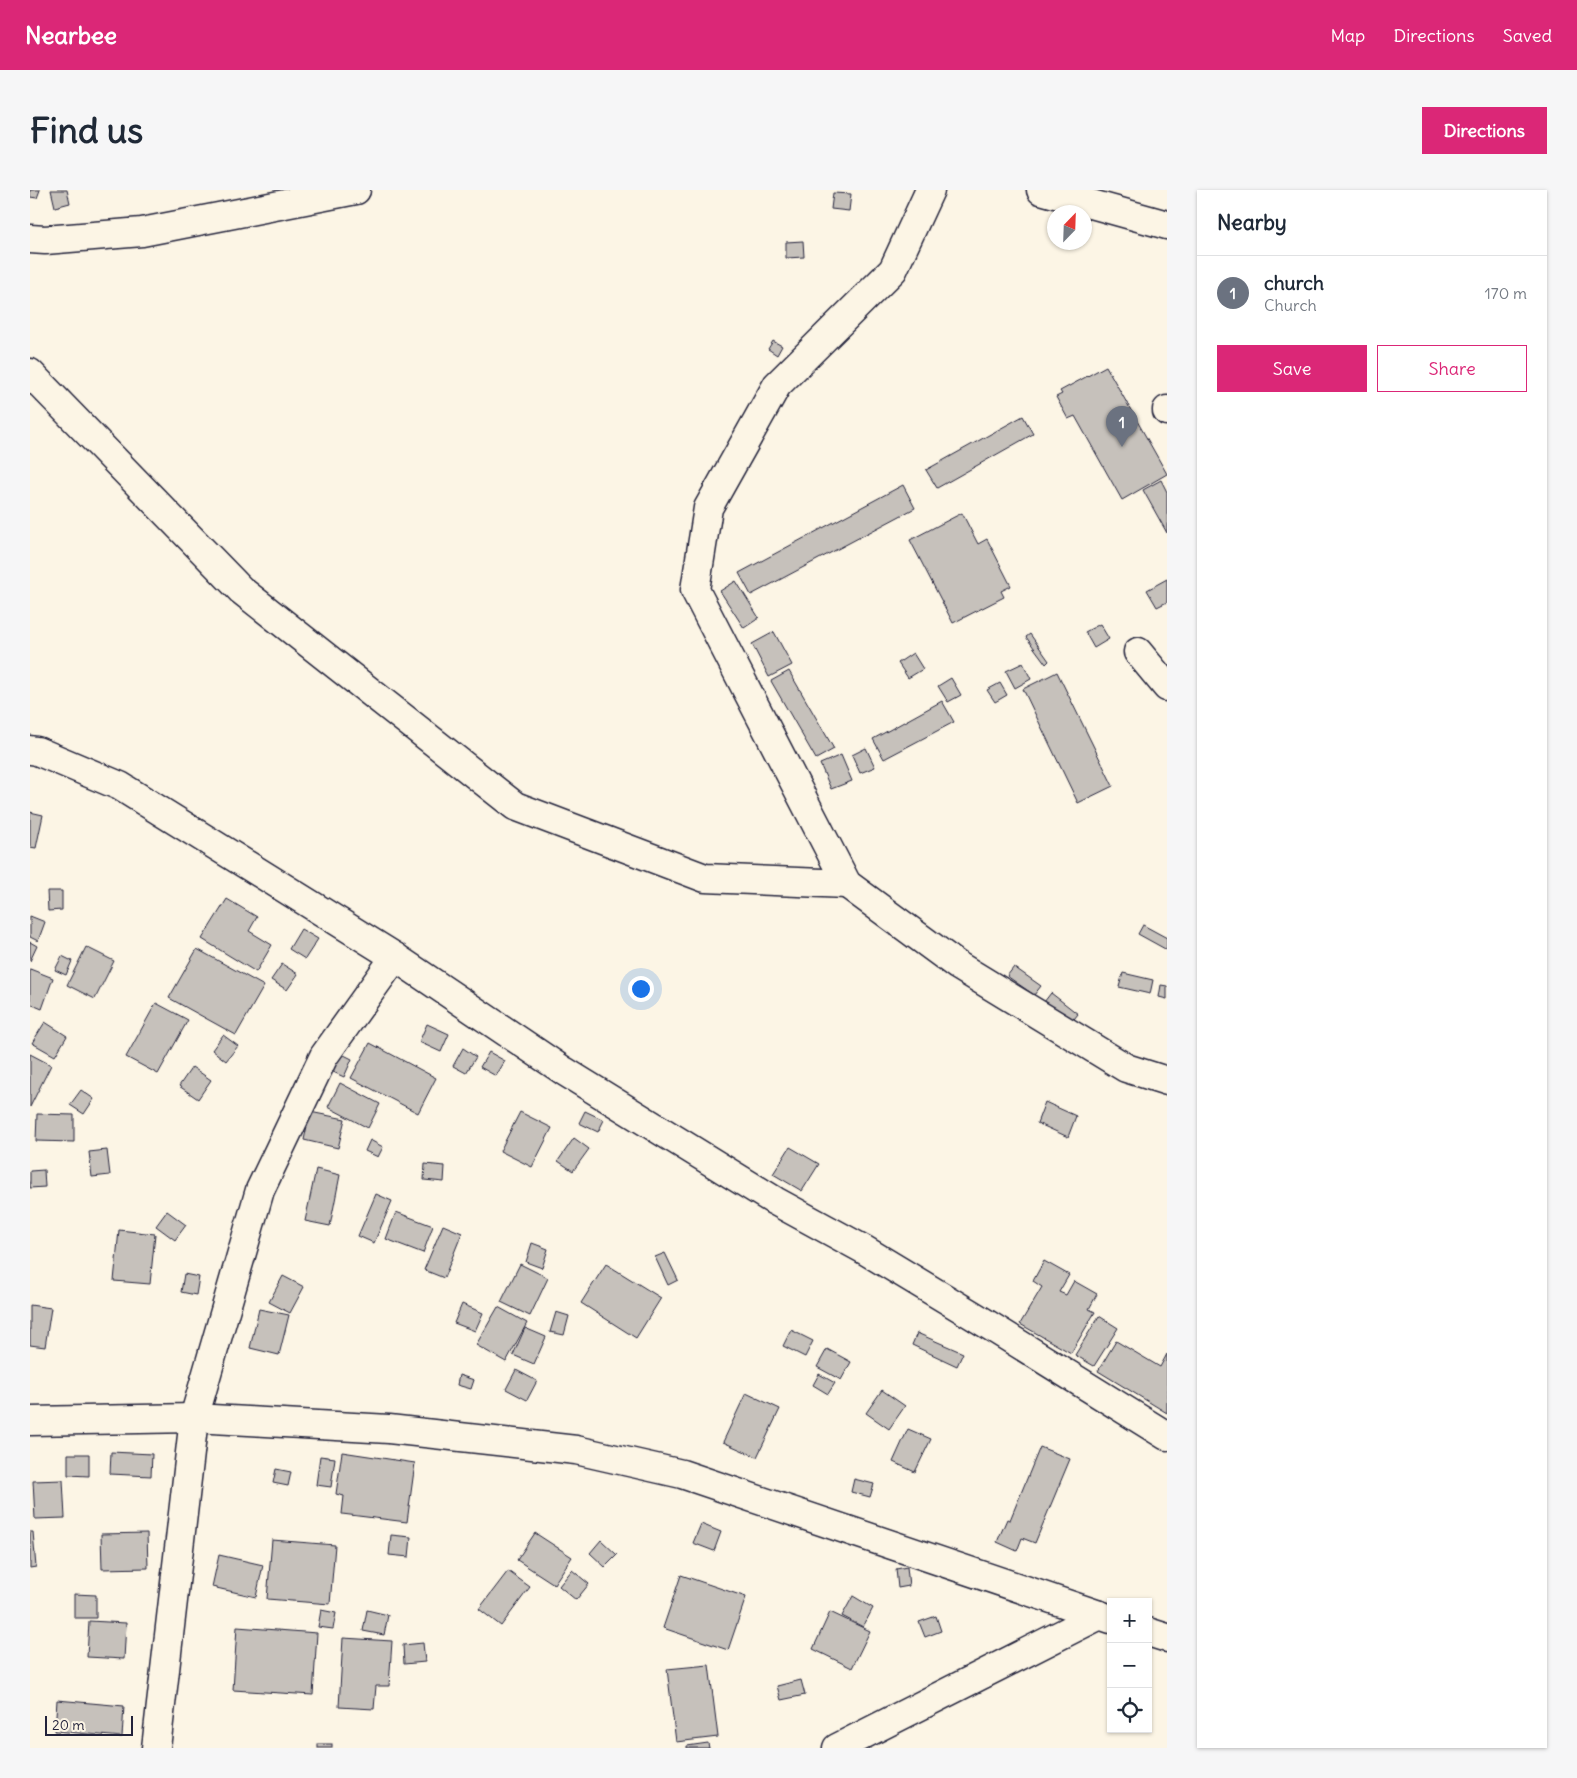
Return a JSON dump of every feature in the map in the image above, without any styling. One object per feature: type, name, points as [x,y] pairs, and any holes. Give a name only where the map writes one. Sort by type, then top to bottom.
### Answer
[{"type":"street","points":[[30,239],[45,240],[142,232],[356,190]]},
{"type":"street","points":[[930,190],[893,270],[777,385],[708,508],[695,590],[847,884],[957,965],[1126,1068],[1167,1081]]},
{"type":"street","points":[[1041,190],[1167,225]]},
{"type":"street","points":[[30,373],[241,590],[515,806],[705,878],[847,884]]},
{"type":"street","points":[[1138,652],[1167,687]]},
{"type":"street","points":[[30,750],[37,751],[120,786],[394,957],[589,1087],[775,1201],[864,1249],[1167,1436]]},
{"type":"street","points":[[156,1748],[194,1418],[260,1190],[324,1056],[394,957]]},
{"type":"street","points":[[30,1422],[194,1418],[389,1429],[576,1450],[682,1474],[1105,1617]]},
{"type":"street","points":[[837,1748],[1105,1617]]},
{"type":"street","points":[[1152,1633],[1167,1638]]},
{"type":"building","points":[[30,190],[40,190],[37,198],[30,197]]},
{"type":"building","points":[[51,190],[67,190],[70,203],[55,207]]},
{"type":"building","points":[[833,193],[851,194],[849,211],[831,209]]},
{"type":"building","points":[[803,241],[804,257],[786,258],[786,242]]},
{"type":"building","points":[[773,341],[782,346],[777,355],[768,349]]},
{"type":"building","points":[[1106,366],[1167,474],[1122,500],[1075,416],[1068,419],[1056,397],[1062,394],[1060,391]]},
{"type":"building","points":[[1023,416],[1033,434],[937,488],[926,470]]},
{"type":"building","points":[[1161,480],[1167,492],[1167,533],[1143,490]]},
{"type":"building","points":[[903,485],[915,508],[751,595],[739,573]]},
{"type":"building","points":[[962,513],[978,544],[987,539],[1011,586],[1001,591],[1004,597],[953,623],[910,540]]},
{"type":"building","points":[[1167,579],[1167,602],[1157,607],[1147,590]]},
{"type":"building","points":[[736,581],[759,618],[744,628],[720,591]]},
{"type":"building","points":[[1100,624],[1109,639],[1094,648],[1085,632]]},
{"type":"building","points":[[774,632],[792,665],[769,677],[752,644]]},
{"type":"building","points":[[1030,634],[1049,661],[1046,664],[1026,637]]},
{"type":"building","points":[[913,653],[923,669],[908,678],[898,663]]},
{"type":"building","points":[[1023,663],[1031,679],[1015,688],[1006,671]]},
{"type":"building","points":[[789,671],[834,749],[816,759],[771,681]]},
{"type":"building","points":[[1057,672],[1113,786],[1078,803],[1023,689]]},
{"type":"building","points":[[951,678],[961,695],[948,702],[938,686]]},
{"type":"building","points":[[1000,683],[1007,695],[995,702],[987,690]]},
{"type":"building","points":[[942,701],[954,722],[884,759],[873,739]]},
{"type":"building","points":[[866,748],[875,767],[860,773],[852,755]]},
{"type":"building","points":[[841,755],[852,781],[831,789],[820,764]]},
{"type":"building","points":[[30,812],[43,815],[36,848],[30,847]]},
{"type":"building","points":[[47,891],[62,891],[62,910],[48,911]]},
{"type":"building","points":[[227,899],[257,917],[249,931],[272,945],[256,972],[202,939]]},
{"type":"building","points":[[30,916],[45,922],[38,941],[30,937]]},
{"type":"building","points":[[1143,925],[1167,938],[1167,950],[1138,934]]},
{"type":"building","points":[[301,929],[318,939],[305,959],[289,949]]},
{"type":"building","points":[[30,942],[37,946],[30,961]]},
{"type":"building","points":[[86,947],[114,961],[95,999],[67,985]]},
{"type":"building","points":[[197,949],[264,986],[236,1035],[169,998]]},
{"type":"building","points":[[62,956],[72,961],[66,975],[55,970]]},
{"type":"building","points":[[282,964],[298,974],[287,990],[271,980]]},
{"type":"building","points":[[1014,967],[1041,986],[1034,995],[1007,976]]},
{"type":"building","points":[[30,969],[53,978],[42,1009],[30,1004]]},
{"type":"building","points":[[1123,973],[1153,980],[1150,994],[1119,987]]},
{"type":"building","points":[[1161,985],[1167,986],[1167,999],[1159,997]]},
{"type":"building","points":[[1051,993],[1078,1014],[1071,1023],[1044,1002]]},
{"type":"building","points":[[156,1003],[188,1020],[158,1074],[126,1057]]},
{"type":"building","points":[[45,1022],[67,1036],[55,1056],[32,1043]]},
{"type":"building","points":[[427,1024],[449,1034],[441,1052],[419,1042]]},
{"type":"building","points":[[223,1035],[238,1046],[226,1061],[212,1050]]},
{"type":"building","points":[[370,1043],[436,1078],[418,1113],[351,1078]]},
{"type":"building","points":[[463,1048],[476,1057],[466,1073],[453,1066]]},
{"type":"building","points":[[489,1052],[505,1061],[496,1076],[480,1067]]},
{"type":"building","points":[[340,1053],[352,1059],[344,1077],[331,1071]]},
{"type":"building","points":[[30,1054],[51,1065],[30,1107]]},
{"type":"building","points":[[192,1067],[211,1080],[198,1099],[179,1086]]},
{"type":"building","points":[[340,1083],[380,1104],[368,1128],[328,1107]]},
{"type":"building","points":[[81,1090],[94,1099],[84,1114],[70,1105]]},
{"type":"building","points":[[1045,1102],[1076,1116],[1068,1137],[1037,1123]]},
{"type":"building","points":[[585,1111],[604,1120],[598,1132],[579,1123]]},
{"type":"building","points":[[310,1112],[345,1119],[338,1148],[304,1140]]},
{"type":"building","points":[[520,1112],[552,1128],[532,1167],[500,1151]]},
{"type":"building","points":[[37,1114],[74,1115],[74,1142],[36,1141]]},
{"type":"building","points":[[574,1138],[589,1149],[573,1171],[558,1161]]},
{"type":"building","points":[[370,1140],[383,1147],[378,1157],[365,1151]]},
{"type":"building","points":[[790,1147],[819,1164],[802,1191],[773,1174]]},
{"type":"building","points":[[107,1150],[110,1175],[92,1177],[89,1152]]},
{"type":"building","points":[[425,1164],[445,1166],[444,1182],[424,1180]]},
{"type":"building","points":[[316,1169],[340,1175],[330,1226],[305,1221]]},
{"type":"building","points":[[44,1170],[45,1187],[30,1188],[30,1171]]},
{"type":"building","points":[[376,1194],[392,1201],[374,1243],[358,1236]]},
{"type":"building","points":[[167,1211],[186,1225],[175,1240],[156,1226]]},
{"type":"building","points":[[396,1212],[433,1226],[423,1253],[386,1239]]},
{"type":"building","points":[[443,1225],[462,1233],[444,1278],[424,1270]]},
{"type":"building","points":[[119,1230],[155,1234],[150,1284],[114,1281]]},
{"type":"building","points":[[532,1243],[548,1249],[542,1268],[526,1262]]},
{"type":"building","points":[[665,1253],[678,1280],[668,1285],[655,1257]]},
{"type":"building","points":[[1044,1261],[1069,1275],[1059,1292],[1066,1295],[1074,1281],[1097,1294],[1089,1309],[1095,1312],[1071,1353],[1020,1324],[1042,1287],[1033,1281]]},
{"type":"building","points":[[520,1264],[548,1278],[530,1316],[501,1302]]},
{"type":"building","points":[[606,1264],[661,1298],[636,1338],[581,1303]]},
{"type":"building","points":[[184,1274],[199,1277],[196,1295],[181,1292]]},
{"type":"building","points":[[283,1276],[304,1287],[290,1313],[269,1302]]},
{"type":"building","points":[[462,1304],[483,1313],[475,1331],[454,1323]]},
{"type":"building","points":[[30,1305],[51,1308],[45,1347],[30,1345]]},
{"type":"building","points":[[498,1307],[527,1323],[506,1362],[476,1345]]},
{"type":"building","points":[[259,1309],[289,1315],[279,1355],[250,1348]]},
{"type":"building","points":[[556,1312],[569,1316],[564,1335],[550,1332]]},
{"type":"building","points":[[1099,1316],[1118,1328],[1094,1366],[1075,1355]]},
{"type":"building","points":[[525,1328],[546,1337],[534,1364],[513,1355]]},
{"type":"building","points":[[791,1330],[813,1341],[805,1357],[783,1346]]},
{"type":"building","points":[[917,1333],[963,1353],[957,1366],[912,1345]]},
{"type":"building","points":[[1116,1341],[1160,1367],[1167,1354],[1167,1413],[1098,1371]]},
{"type":"building","points":[[827,1349],[851,1362],[841,1380],[817,1367]]},
{"type":"building","points":[[516,1370],[537,1381],[527,1400],[506,1389]]},
{"type":"building","points":[[819,1374],[835,1383],[828,1394],[813,1385]]},
{"type":"building","points":[[459,1375],[474,1380],[471,1389],[457,1385]]},
{"type":"building","points":[[882,1390],[905,1406],[889,1429],[866,1413]]},
{"type":"building","points":[[746,1393],[780,1409],[757,1457],[723,1442]]},
{"type":"building","points":[[908,1429],[931,1439],[915,1472],[893,1462]]},
{"type":"building","points":[[1040,1447],[1070,1459],[1035,1543],[1022,1538],[1017,1551],[997,1542],[1007,1519],[1010,1520]]},
{"type":"building","points":[[111,1452],[152,1454],[151,1476],[110,1474]]},
{"type":"building","points":[[342,1452],[415,1463],[407,1522],[342,1514],[344,1496],[336,1494]]},
{"type":"building","points":[[68,1454],[89,1454],[89,1476],[68,1475]]},
{"type":"building","points":[[320,1456],[335,1458],[331,1487],[316,1485]]},
{"type":"building","points":[[276,1469],[291,1472],[288,1486],[273,1483]]},
{"type":"building","points":[[854,1479],[874,1484],[870,1497],[851,1492]]},
{"type":"building","points":[[63,1480],[65,1518],[35,1519],[33,1481]]},
{"type":"building","points":[[701,1524],[721,1532],[714,1551],[693,1543]]},
{"type":"building","points":[[30,1532],[33,1532],[36,1567],[30,1568]]},
{"type":"building","points":[[147,1533],[148,1568],[102,1569],[101,1534]]},
{"type":"building","points":[[535,1533],[572,1557],[554,1584],[517,1560]]},
{"type":"building","points":[[391,1535],[411,1537],[409,1557],[389,1555]]},
{"type":"building","points":[[272,1540],[335,1545],[330,1604],[267,1599]]},
{"type":"building","points":[[601,1540],[617,1555],[605,1567],[590,1553]]},
{"type":"building","points":[[219,1555],[263,1565],[256,1597],[212,1587]]},
{"type":"building","points":[[907,1567],[909,1586],[898,1588],[896,1569]]},
{"type":"building","points":[[572,1570],[589,1584],[576,1600],[559,1586]]},
{"type":"building","points":[[508,1571],[530,1587],[501,1626],[479,1609]]},
{"type":"building","points":[[681,1575],[746,1597],[728,1650],[663,1628]]},
{"type":"building","points":[[74,1594],[96,1595],[96,1618],[74,1618]]},
{"type":"building","points":[[853,1596],[873,1608],[863,1627],[842,1616]]},
{"type":"building","points":[[321,1610],[336,1613],[333,1629],[318,1627]]},
{"type":"building","points":[[367,1610],[388,1615],[384,1635],[363,1631]]},
{"type":"building","points":[[830,1612],[870,1631],[852,1668],[813,1649]]},
{"type":"building","points":[[936,1616],[941,1631],[925,1637],[919,1622]]},
{"type":"building","points":[[89,1621],[126,1623],[124,1659],[87,1657]]},
{"type":"building","points":[[237,1627],[317,1633],[313,1695],[233,1690]]},
{"type":"building","points":[[343,1638],[392,1641],[389,1686],[376,1686],[374,1709],[339,1707]]},
{"type":"building","points":[[423,1643],[425,1662],[404,1664],[403,1645]]},
{"type":"building","points":[[709,1665],[718,1737],[676,1742],[667,1669]]},
{"type":"building","points":[[801,1680],[805,1695],[781,1700],[777,1686]]},
{"type":"building","points":[[57,1700],[124,1706],[122,1737],[55,1731]]},
{"type":"building","points":[[708,1743],[709,1748],[687,1748],[687,1746]]},
{"type":"building","points":[[318,1744],[332,1744],[332,1748],[318,1748]]},
{"type":"place","name":"church","points":[[1122,447]]}]
